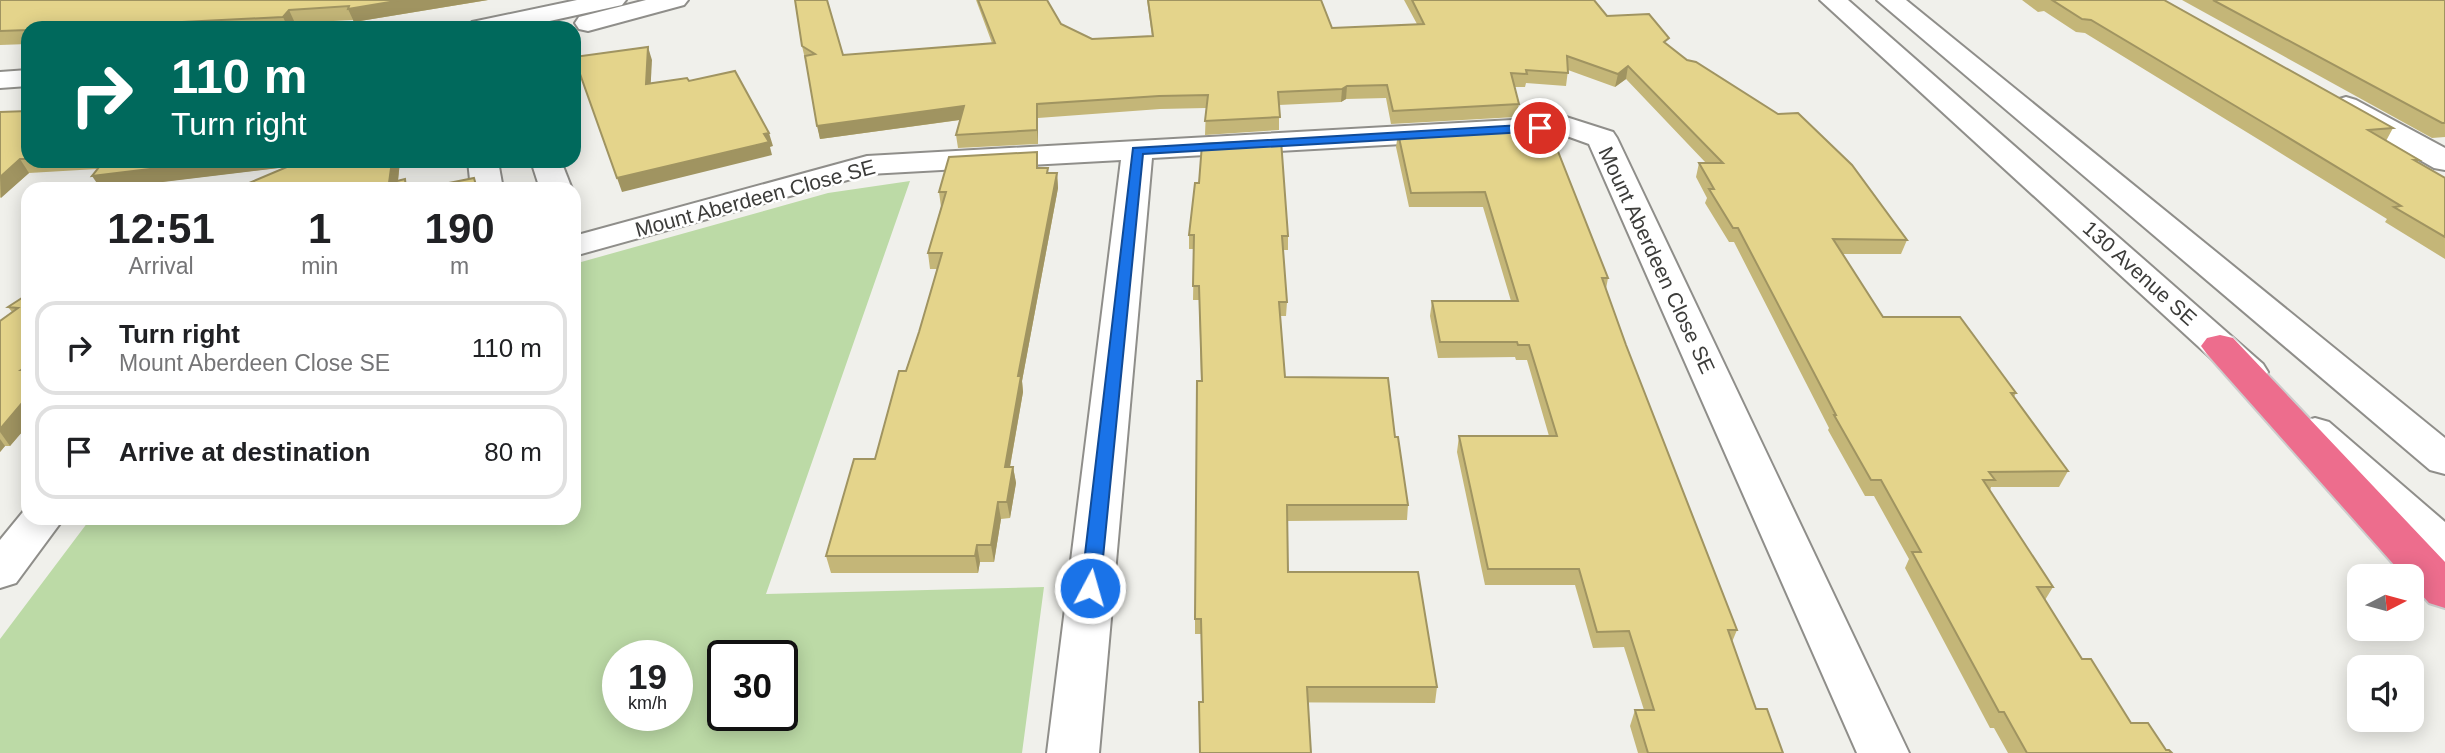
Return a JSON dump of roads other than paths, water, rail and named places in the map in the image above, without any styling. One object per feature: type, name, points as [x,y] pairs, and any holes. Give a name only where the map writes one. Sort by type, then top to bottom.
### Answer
[{"type":"highway","points":[[2220,346],[2445,592]]},
{"type":"street","points":[[514,21],[612,0]]},
{"type":"street","points":[[581,25],[675,0]]},
{"type":"street","name":"130 Avenue SE","points":[[1833,0],[2445,547]]},
{"type":"street","points":[[1890,0],[2445,460]]},
{"type":"street","points":[[0,80],[21,78]]},
{"type":"street","points":[[2325,94],[2445,161]]},
{"type":"street","points":[[0,103],[21,102]]},
{"type":"street","name":"Mount Aberdeen Close SE","points":[[581,243],[867,165],[1566,126],[1602,138],[1883,753]]},
{"type":"street","points":[[1073,753],[1137,151]]},
{"type":"street","points":[[0,570],[36,525]]}]
